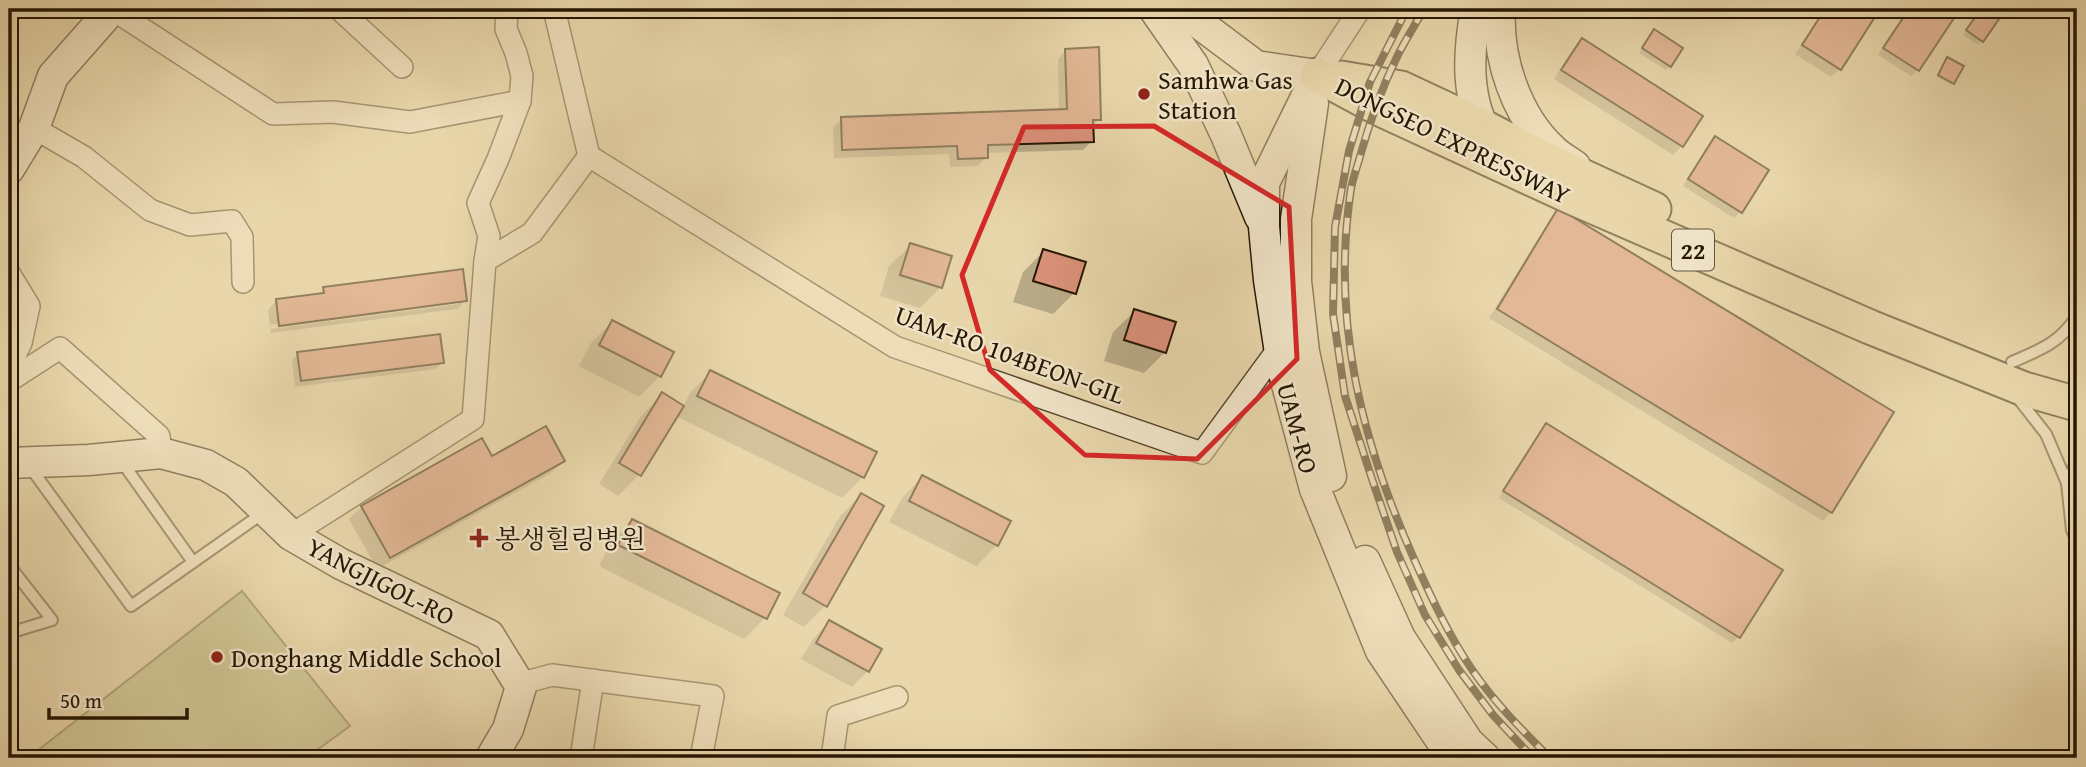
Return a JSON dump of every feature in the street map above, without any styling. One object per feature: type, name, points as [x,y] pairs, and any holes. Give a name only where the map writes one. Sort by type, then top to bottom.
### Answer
[{"type":"main road","points":[[9,169],[34,128],[53,76],[112,9]]},
{"type":"main road","points":[[1154,9],[1193,65],[1226,135],[1264,227]]},
{"type":"main road","points":[[1180,9],[1256,66],[1317,75]]},
{"type":"main road","points":[[1476,9],[1470,73],[1473,102],[1480,125],[1506,167]]},
{"type":"main road","points":[[1500,9],[1502,53],[1511,85],[1533,127],[1553,150],[1601,185]]},
{"type":"main road","name":"UAM-RO","points":[[1317,75],[1264,183],[1264,227],[1278,349],[1315,489],[1381,651],[1453,758]]},
{"type":"main road","name":"UAM-RO","points":[[1317,75],[1296,219],[1296,281],[1304,352],[1329,472],[1367,568],[1400,638],[1468,742],[1485,758]]},
{"type":"main road","name":"DONGSEO EXPRESSWAY","points":[[1317,75],[1401,88],[1601,185],[1896,316],[2006,371],[2024,388],[2077,404]]},
{"type":"main road","name":"DONGSEO EXPRESSWAY","points":[[1317,75],[1380,109],[1506,167],[1870,327],[2006,371],[2031,370],[2077,382]]},
{"type":"main road","name":"YANGJIGOL-RO","points":[[17,463],[161,453],[206,465],[236,482],[291,535],[341,564],[489,635],[519,684]]},
{"type":"main road","points":[[491,758],[508,729],[519,684]]},
{"type":"street","points":[[112,9],[273,114],[333,112],[410,122],[520,101]]},
{"type":"street","points":[[339,9],[402,66]]},
{"type":"street","points":[[291,535],[473,419],[489,236],[478,203],[520,101],[522,76],[506,29],[510,9]]},
{"type":"street","points":[[485,261],[532,233],[589,156],[554,9]]},
{"type":"street","points":[[1317,75],[1360,9]]},
{"type":"street","points":[[34,128],[84,157],[150,210],[190,225],[232,221],[242,237],[243,282]]},
{"type":"street","name":"UAM-RO 104BEON-GIL","points":[[589,156],[895,347],[1202,453],[1278,349]]},
{"type":"street","points":[[9,273],[29,306],[21,344],[9,367]]},
{"type":"street","points":[[9,381],[61,348],[159,436],[161,453]]},
{"type":"street","points":[[519,684],[552,675],[713,696],[701,758]]},
{"type":"street","points":[[581,758],[593,680]]},
{"type":"street","points":[[832,758],[838,716],[897,697]]},
{"type":"lane","points":[[2077,316],[2068,330],[2006,371],[2027,408],[2046,434],[2067,483],[2072,530],[2077,541]]},
{"type":"lane","points":[[118,457],[193,562]]},
{"type":"lane","points":[[2067,483],[2077,460]]},
{"type":"lane","points":[[17,463],[131,607],[267,510]]},
{"type":"lane","points":[[9,565],[52,620],[9,633]]},
{"type":"highlighted area","points":[[1154,126],[1289,207],[1297,359],[1197,459],[1085,455],[990,370],[962,275],[1024,127]]},
{"type":"green space","points":[[242,591],[350,726],[306,758],[28,758]]},
{"type":"building","points":[[1825,9],[1880,9],[1841,70],[1802,45]]},
{"type":"building","points":[[1909,9],[1960,9],[1919,71],[1883,48]]},
{"type":"building","points":[[1981,9],[2006,9],[1983,42],[1966,30]]},
{"type":"building","points":[[1654,29],[1683,48],[1671,67],[1642,48]]},
{"type":"building","points":[[1582,38],[1703,116],[1683,147],[1561,70]]},
{"type":"building","points":[[1099,47],[1101,120],[1093,120],[1094,142],[988,145],[988,158],[958,159],[957,146],[842,150],[841,117],[1067,109],[1065,49]]},
{"type":"building","points":[[1947,57],[1964,66],[1954,84],[1938,75]]},
{"type":"building","points":[[1715,136],[1769,170],[1742,213],[1688,179]]},
{"type":"building","points":[[1558,208],[1894,412],[1832,513],[1497,309]]},
{"type":"building","points":[[910,243],[952,256],[942,288],[900,275]]},
{"type":"building","points":[[1043,249],[1086,262],[1076,294],[1033,281]]},
{"type":"building","points":[[463,269],[467,301],[279,326],[276,299],[324,293],[323,287]]},
{"type":"building","points":[[1134,309],[1176,322],[1166,353],[1124,340]]},
{"type":"building","points":[[612,320],[674,352],[661,377],[599,345]]},
{"type":"building","points":[[440,334],[444,363],[301,381],[297,352]]},
{"type":"building","points":[[710,370],[877,452],[864,478],[697,396]]},
{"type":"building","points":[[662,392],[684,406],[641,476],[619,463]]},
{"type":"building","points":[[1546,423],[1783,570],[1740,638],[1503,491]]},
{"type":"building","points":[[546,426],[565,461],[390,558],[361,506],[482,438],[492,456]]},
{"type":"building","points":[[922,475],[1011,521],[998,546],[909,501]]},
{"type":"building","points":[[861,493],[884,506],[827,607],[803,593]]},
{"type":"building","points":[[632,519],[780,593],[767,619],[618,545]]},
{"type":"building","points":[[829,620],[882,649],[869,672],[816,643]]},
{"type":"building","points":[[389,750],[396,758],[377,758]]},
{"type":"railway","points":[[1407,9],[1370,82],[1349,151],[1335,227],[1333,314],[1345,396],[1397,552],[1425,615],[1459,670],[1493,715],[1533,758]]},
{"type":"railway","points":[[1424,9],[1399,53],[1381,94],[1351,189],[1345,285],[1355,378],[1379,469],[1395,514],[1441,616],[1464,658],[1482,683],[1550,758]]},
{"type":"place","name":"Samhwa Gas Station","points":[[1144,94]]},
{"type":"place","name":"봉생힐링병원","points":[[479,538]]},
{"type":"place","name":"Donghang Middle School","points":[[217,657]]}]
